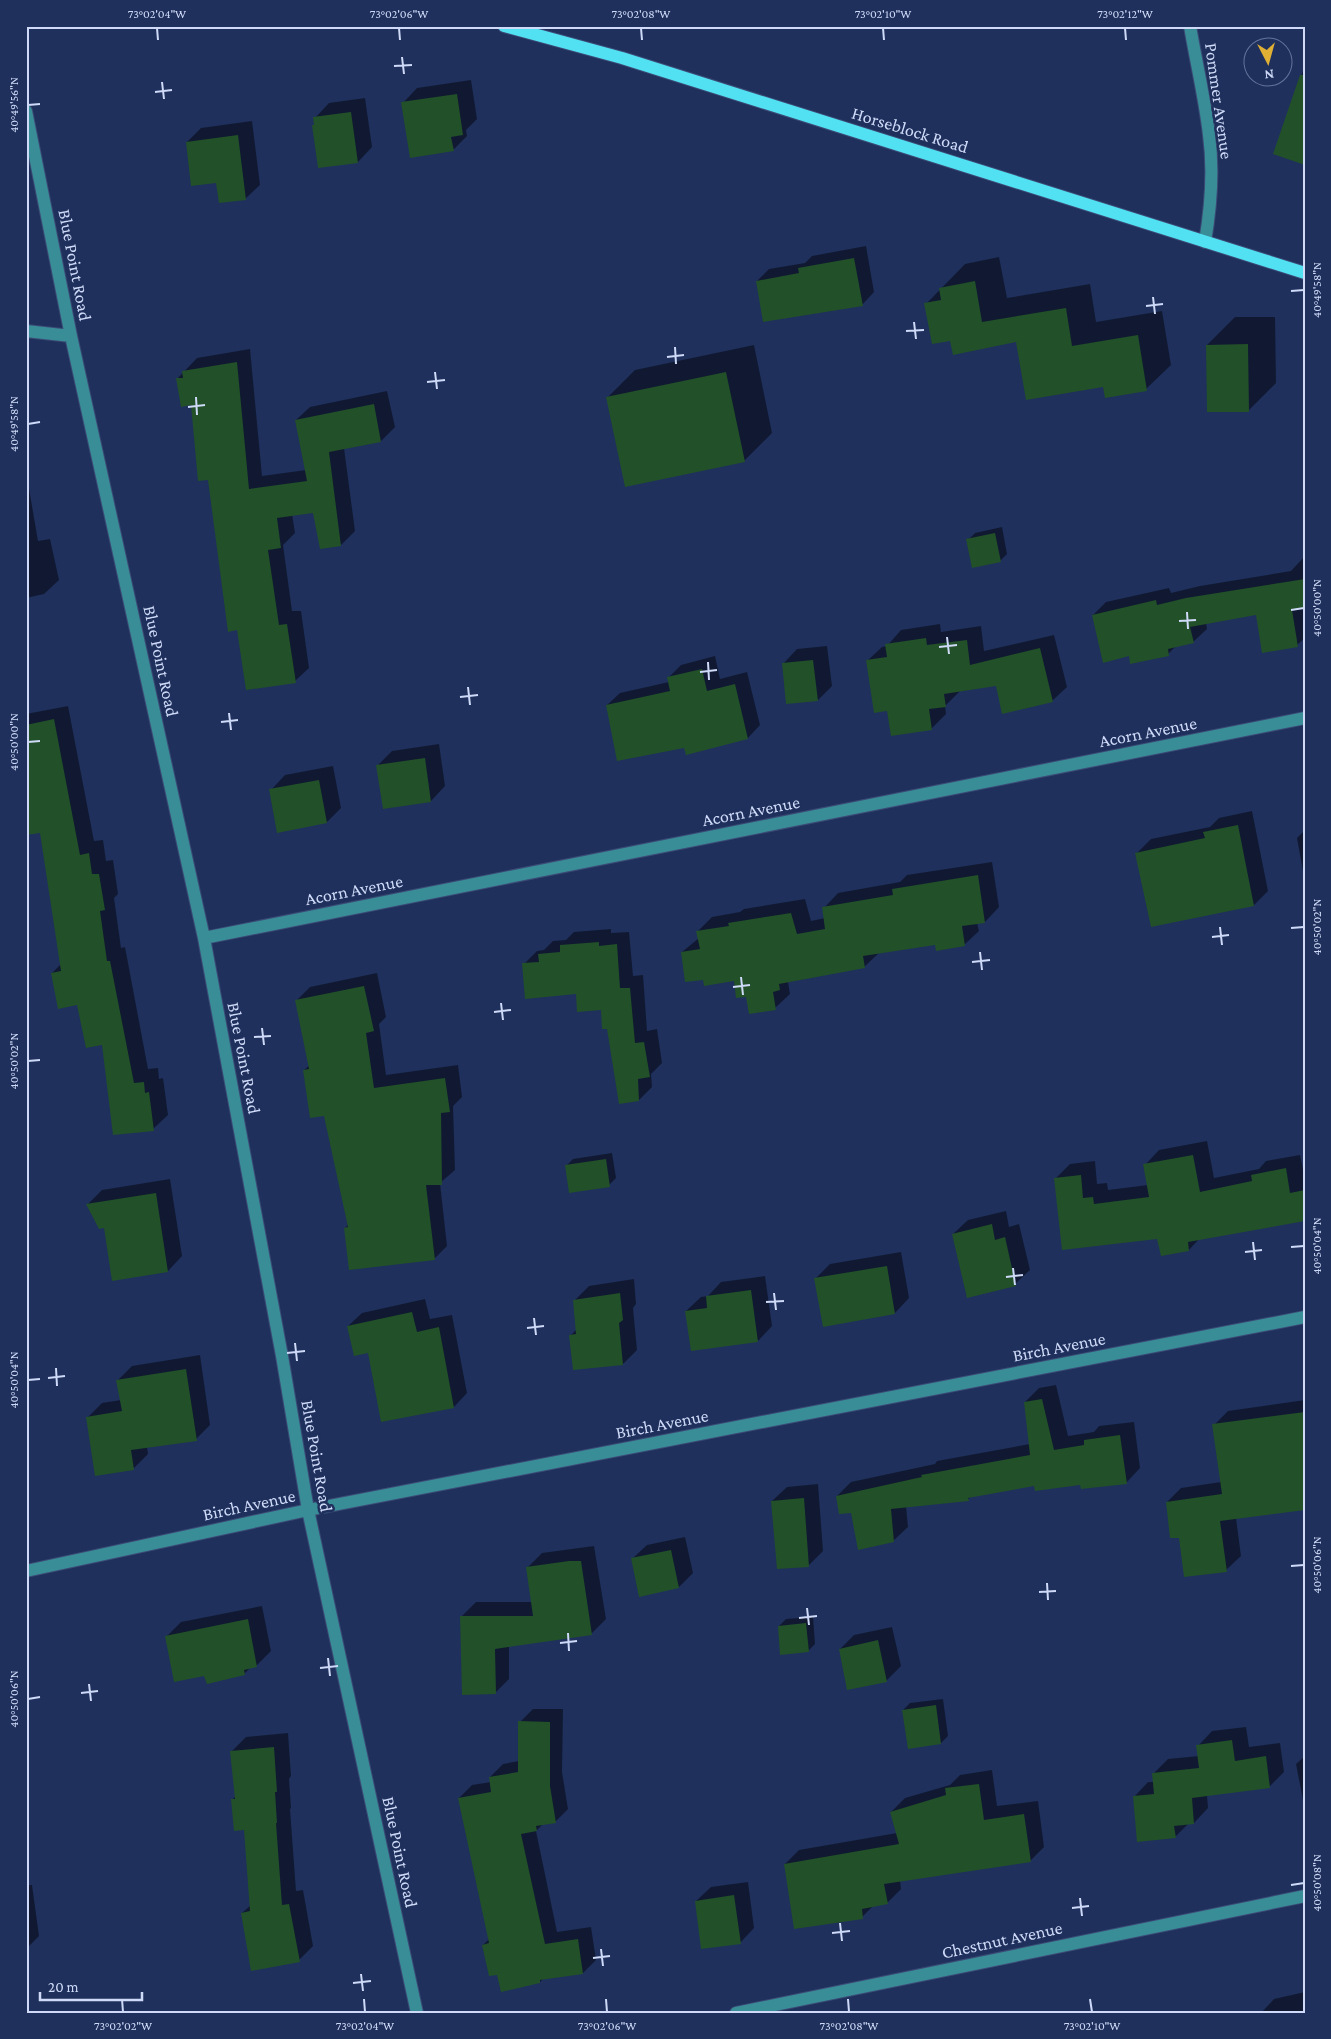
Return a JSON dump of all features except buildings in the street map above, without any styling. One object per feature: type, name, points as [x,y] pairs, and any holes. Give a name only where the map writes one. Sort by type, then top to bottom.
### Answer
[{"type":"main road","name":"Horseblock Road","points":[[504,26],[630,61],[1305,273]]},
{"type":"street","name":"Pommer Avenue","points":[[1190,26],[1209,134],[1212,163],[1210,212],[1205,242]]},
{"type":"street","name":"Blue Point Road","points":[[26,111],[71,336],[204,938],[282,1356],[308,1510],[417,2013]]},
{"type":"street","points":[[26,331],[71,336]]},
{"type":"street","name":"Acorn Avenue","points":[[204,938],[1305,718]]},
{"type":"street","name":"Birch Avenue","points":[[26,1571],[308,1510],[1305,1317]]},
{"type":"street","name":"Chestnut Avenue","points":[[736,2013],[1305,1896]]}]
